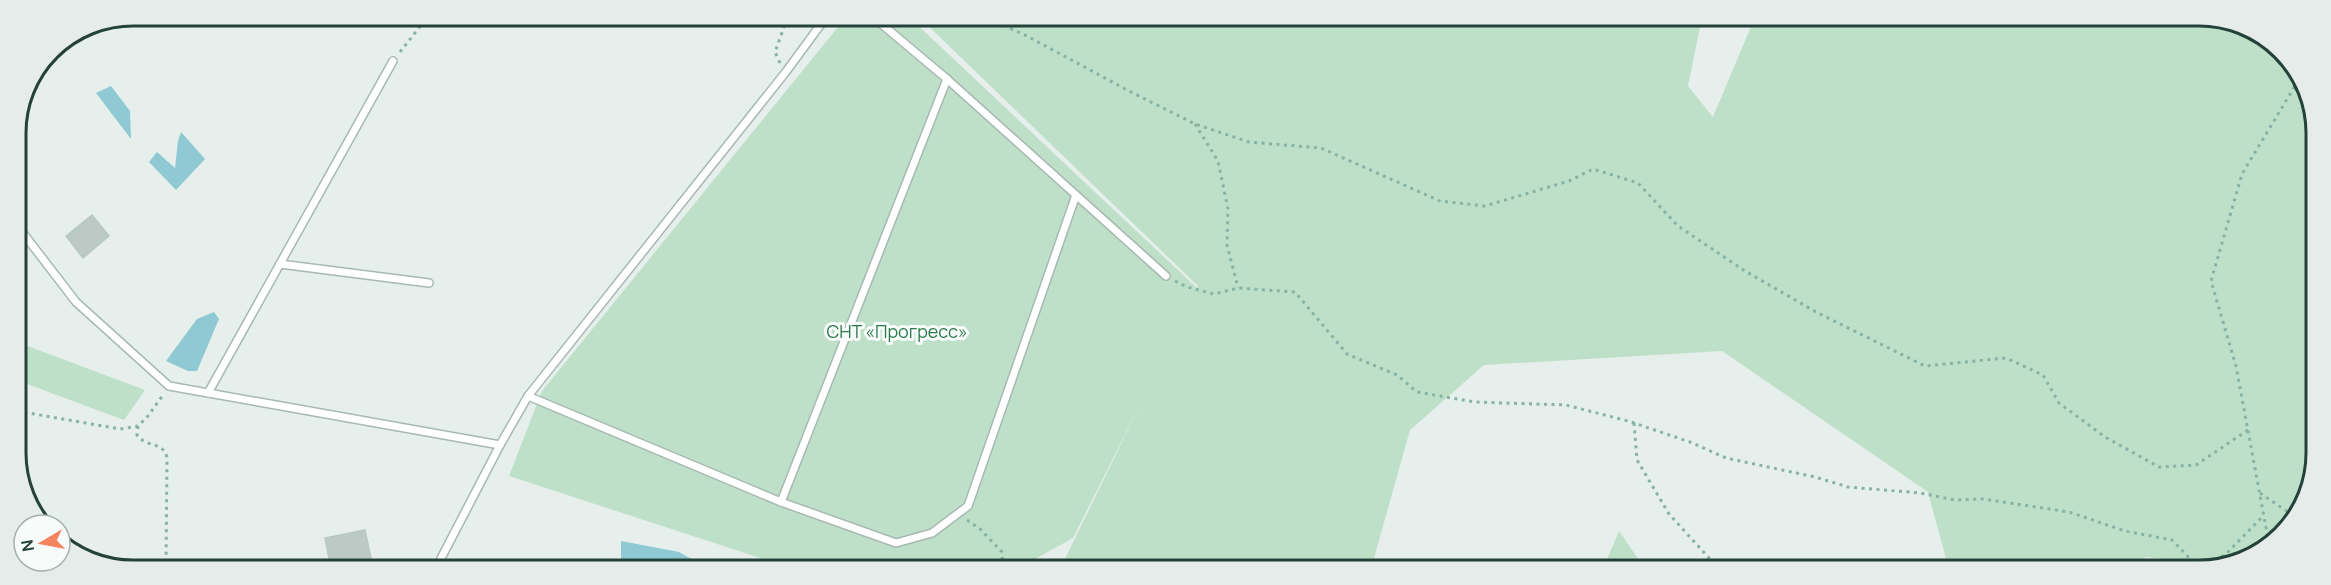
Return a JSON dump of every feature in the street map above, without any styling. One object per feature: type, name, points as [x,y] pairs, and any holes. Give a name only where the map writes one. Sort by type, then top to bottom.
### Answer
[{"type":"lane","points":[[440,560],[528,396],[785,73],[820,26]]},
{"type":"lane","points":[[884,26],[947,79],[1166,276]]},
{"type":"lane","points":[[207,393],[393,61]]},
{"type":"lane","points":[[781,502],[947,79]]},
{"type":"lane","points":[[528,396],[781,502],[896,543],[932,533],[968,506],[1076,195]]},
{"type":"lane","points":[[26,237],[76,302],[169,386],[500,445]]},
{"type":"lane","points":[[280,264],[429,283]]},
{"type":"path","points":[[393,61],[420,26]]},
{"type":"path","points":[[784,26],[775,52],[785,73]]},
{"type":"path","points":[[1005,26],[1195,124],[1249,142],[1321,148],[1440,201],[1485,206],[1569,181],[1593,169],[1638,183],[1678,226],[1745,272],[1816,312],[1925,366],[1966,364],[2006,358],[2043,375],[2059,403],[2104,436],[2159,467],[2196,465],[2248,430]]},
{"type":"path","points":[[2267,534],[2236,366],[2211,281],[2242,174],[2295,86]]},
{"type":"path","points":[[1195,124],[1218,161],[1228,209],[1227,244],[1238,288]]},
{"type":"path","points":[[1166,276],[1186,287],[1214,294],[1238,288],[1295,292],[1347,354],[1397,375],[1417,392],[1475,402],[1566,405],[1634,423],[1690,442],[1726,458],[1815,477],[1848,487],[1920,493],[1955,500],[1983,499],[2069,512],[2125,531],[2172,540],[2190,559]]},
{"type":"path","points":[[26,413],[120,429],[138,426],[148,417],[169,386]]},
{"type":"path","points":[[1634,423],[1637,460],[1669,514],[1710,559]]},
{"type":"path","points":[[138,426],[137,435],[140,440],[146,444],[161,446],[166,451],[166,560]]},
{"type":"path","points":[[2259,493],[2287,512]]},
{"type":"path","points":[[957,514],[980,529],[1002,552],[1003,560]]},
{"type":"path","points":[[2221,557],[2264,514]]},
{"type":"green space","name":"СНТ «Прогресс»","points":[[839,26],[919,26],[1197,288],[1198,286],[928,26],[1700,26],[1688,86],[1713,117],[1751,26],[2213,26],[2233,31],[2258,43],[2274,57],[2291,79],[2303,111],[2306,132],[2306,453],[2303,474],[2291,506],[2269,533],[2258,542],[2240,551],[2220,557],[2206,559],[2146,557],[2142,559],[1946,559],[1928,492],[1722,351],[1484,365],[1410,430],[1374,559],[1065,560],[1142,401],[1073,538],[1034,560],[766,560],[509,476],[542,391]]},
{"type":"green space","points":[[26,345],[145,390],[124,420],[27,384]]},
{"type":"green space","points":[[1619,531],[1638,559],[1607,559]]},
{"type":"water","points":[[111,86],[130,111],[131,139],[96,93]]},
{"type":"water","points":[[181,132],[205,159],[176,190],[149,162],[157,152],[175,168]]},
{"type":"water","points":[[214,312],[219,319],[197,371],[188,371],[166,361],[197,319]]},
{"type":"water","points":[[621,541],[679,552],[693,560],[621,560]]},
{"type":"building","points":[[92,215],[109,236],[83,258],[66,236]]},
{"type":"building","points":[[365,530],[371,560],[329,560],[325,538]]}]
